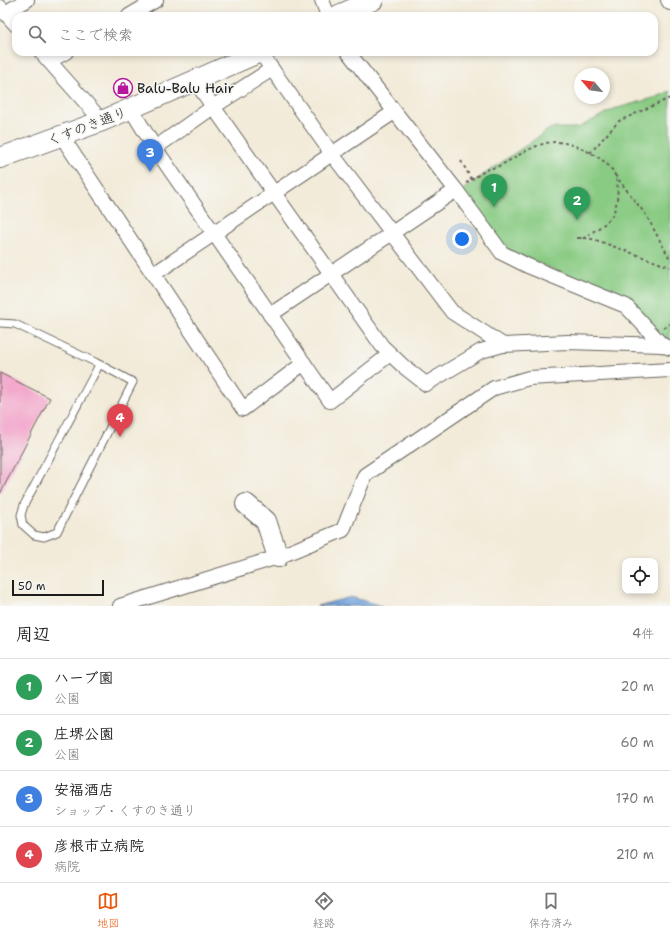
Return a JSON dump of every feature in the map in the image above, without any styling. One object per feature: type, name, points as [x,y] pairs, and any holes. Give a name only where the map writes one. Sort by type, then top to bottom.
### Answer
[{"type":"street","points":[[12,20],[3,10],[27,0]]},
{"type":"street","points":[[136,12],[156,0]]},
{"type":"street","points":[[322,0],[326,12]]},
{"type":"street","points":[[346,12],[373,0]]},
{"type":"street","name":"くすのき通り","points":[[0,158],[102,121],[251,56]]},
{"type":"street","points":[[263,56],[332,154],[452,312],[503,345]]},
{"type":"street","points":[[351,56],[456,190],[502,253],[528,266],[626,306],[666,346]]},
{"type":"street","points":[[45,57],[102,121]]},
{"type":"street","points":[[155,148],[213,107],[272,69]]},
{"type":"street","points":[[195,81],[382,346],[403,366],[426,384],[482,351],[503,345],[568,342],[666,346]]},
{"type":"street","points":[[131,109],[155,148],[330,400],[390,354]]},
{"type":"street","points":[[154,274],[394,112]]},
{"type":"street","points":[[63,136],[68,146],[243,409],[304,363]]},
{"type":"street","points":[[270,314],[456,190]]},
{"type":"street","points":[[120,606],[278,557],[342,530],[365,475],[494,388],[529,378],[670,370]]},
{"type":"street","points":[[246,504],[266,521],[278,557]]},
{"type":"lane","points":[[0,323],[15,324],[99,365],[133,382],[57,532],[44,538],[34,535],[23,525],[21,515],[24,505],[99,365]]},
{"type":"path","points":[[590,153],[619,121],[670,98]]},
{"type":"path","points":[[456,190],[488,169],[499,166],[544,144],[554,142],[578,147],[606,164],[614,173],[646,215],[670,259]]},
{"type":"path","points":[[461,161],[472,180]]},
{"type":"path","points":[[614,173],[617,187],[617,197],[611,217],[604,224],[584,238],[623,248],[670,267]]},
{"type":"green space","points":[[670,91],[670,344],[629,302],[505,249],[462,190],[551,128],[578,128],[614,109],[657,97]]},
{"type":"water","points":[[351,597],[382,606],[317,606]]},
{"type":"building","points":[[0,373],[50,398],[0,494]]},
{"type":"place","name":"Balu-Balu Hair","points":[[123,88]]},
{"type":"place","name":"安福酒店","points":[[150,172]]},
{"type":"place","name":"ハーブ園","points":[[494,207]]},
{"type":"place","name":"庄堺公園","points":[[577,220]]},
{"type":"place","name":"彦根市立病院","points":[[120,437]]}]
